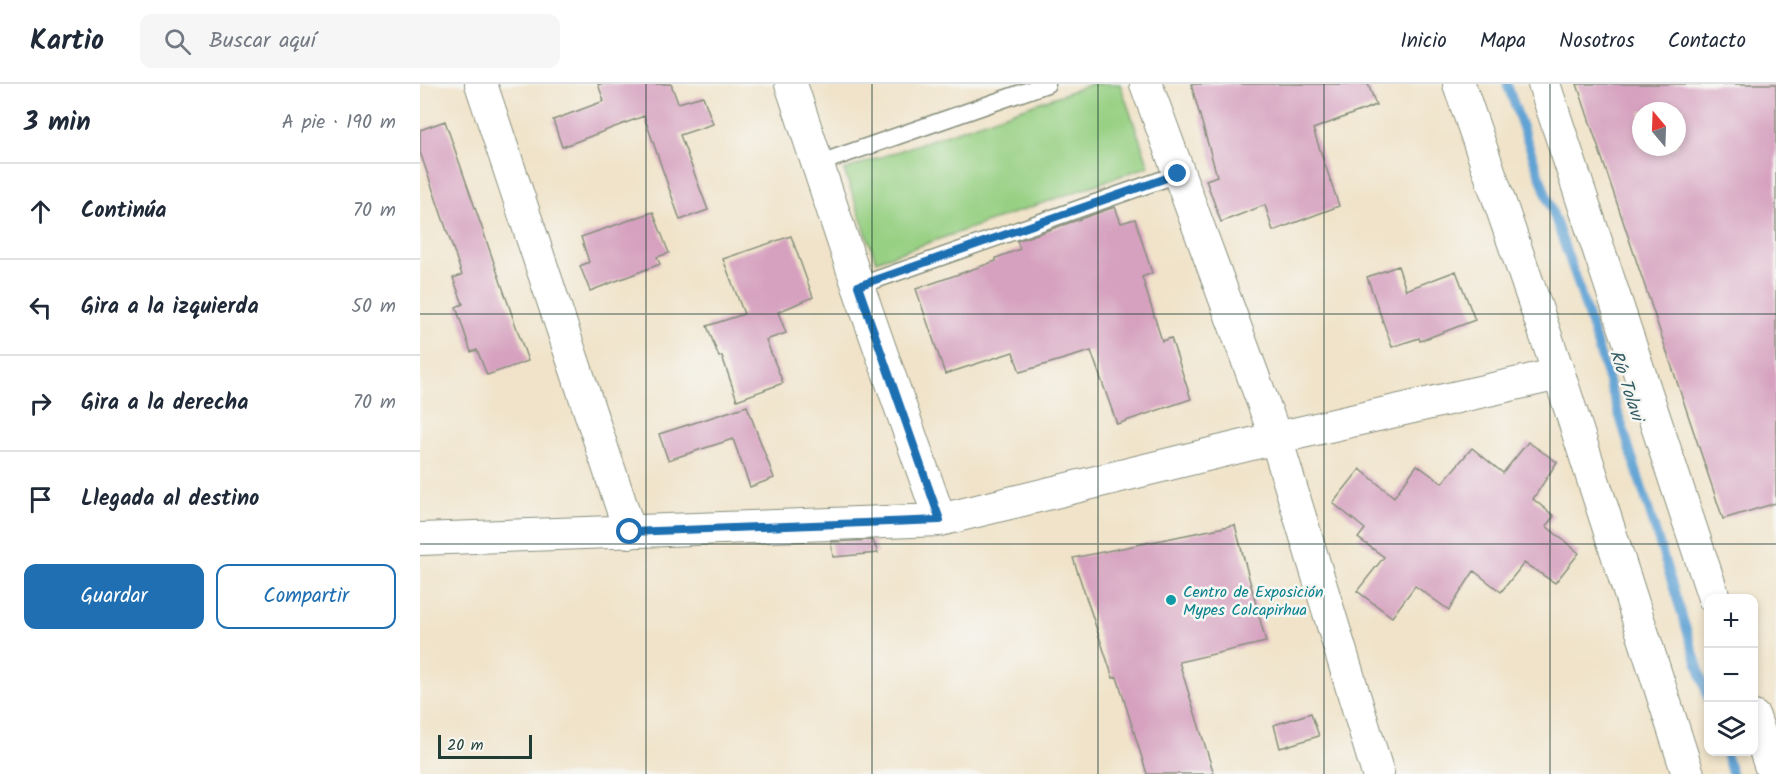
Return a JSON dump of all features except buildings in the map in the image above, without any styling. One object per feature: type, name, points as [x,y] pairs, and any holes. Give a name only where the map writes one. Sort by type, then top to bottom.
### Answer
[{"type":"street","points":[[481,84],[630,532]]},
{"type":"street","points":[[791,84],[858,286],[940,520]]},
{"type":"street","points":[[1146,84],[1276,438],[1377,774]]},
{"type":"street","points":[[1459,84],[1559,374],[1688,774]]},
{"type":"street","points":[[1544,84],[1713,594]]},
{"type":"street","points":[[420,539],[940,520],[1276,438],[1559,374]]},
{"type":"street","points":[[1758,729],[1773,774]]},
{"type":"lane","points":[[817,164],[1047,84]]},
{"type":"lane","points":[[858,286],[1178,174]]},
{"type":"green space","points":[[1092,84],[1120,84],[1149,166],[876,261],[844,170]]},
{"type":"waterway","name":"Río Tolavi","points":[[1507,84],[1576,278],[1704,685]]},
{"type":"waterway","name":"Río Tolavi","points":[[1726,756],[1732,774]]},
{"type":"place","name":"Centro de Exposición Mypes Colcapirhua","points":[[1171,600]]},
{"type":"route","points":[[630,532],[940,520],[858,286],[1178,174]]}]
